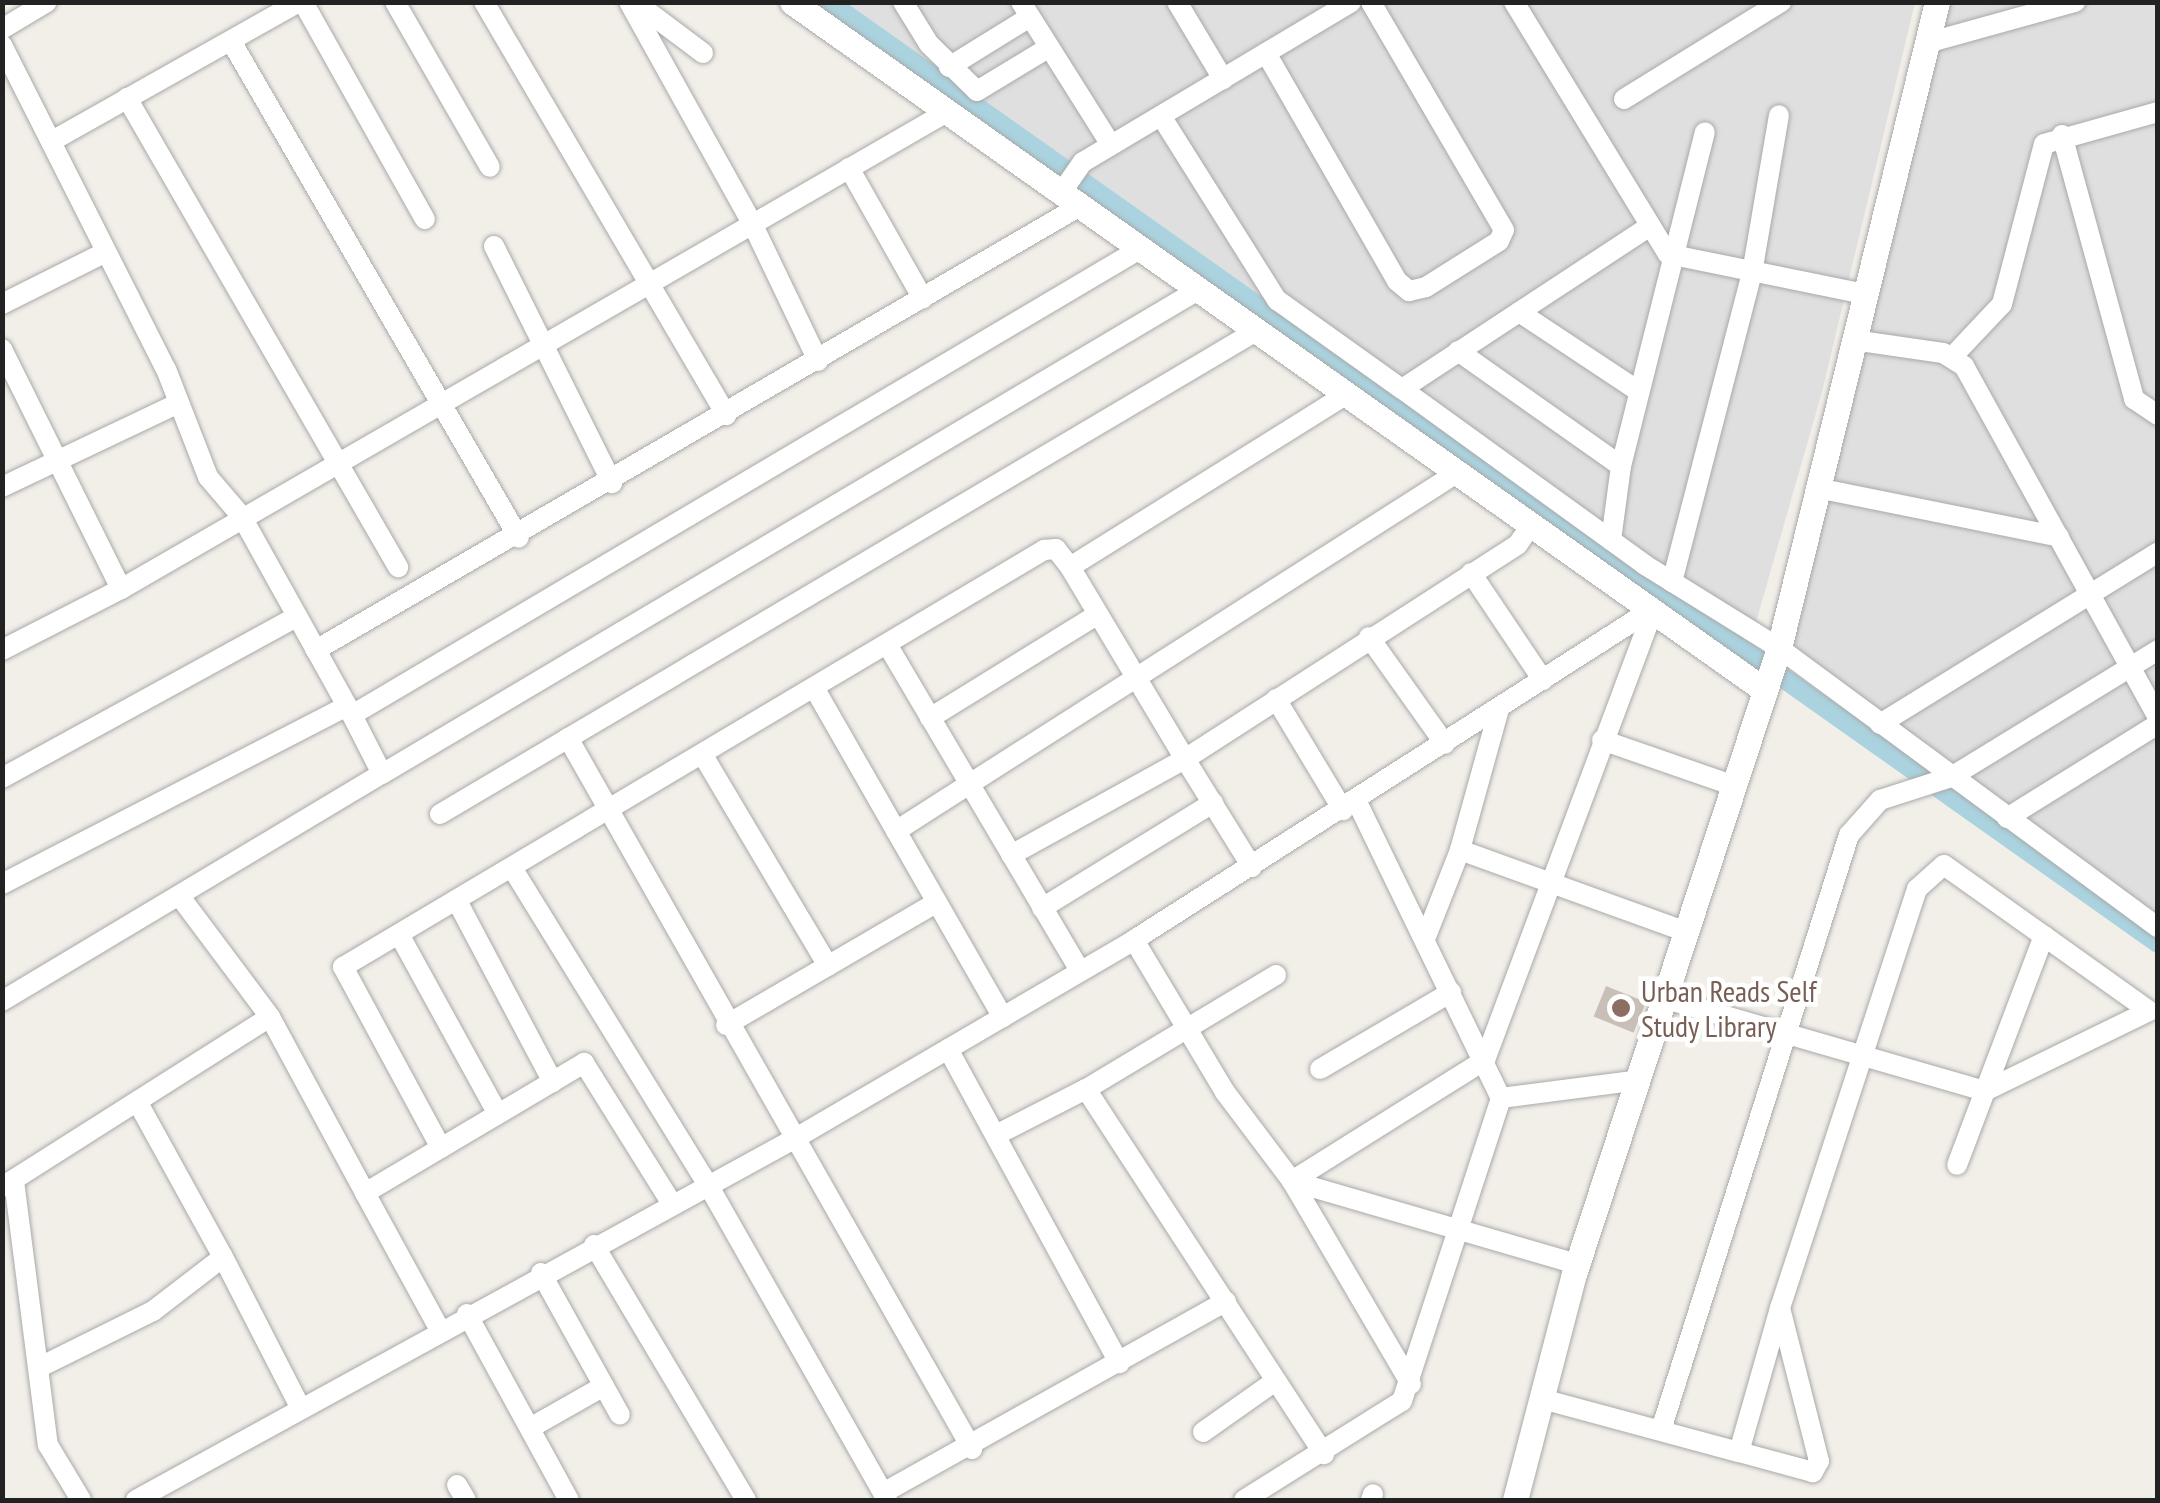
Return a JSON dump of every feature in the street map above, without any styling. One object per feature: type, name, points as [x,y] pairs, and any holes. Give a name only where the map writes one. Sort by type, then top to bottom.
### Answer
[{"type":"street","points":[[2,28],[47,2]]},
{"type":"street","points":[[52,141],[301,2],[425,218]]},
{"type":"street","points":[[395,2],[490,167]]},
{"type":"street","points":[[484,2],[726,415]]},
{"type":"street","points":[[632,2],[703,52]]},
{"type":"street","points":[[632,2],[752,224],[818,361]]},
{"type":"street","points":[[792,2],[1069,193],[1140,249],[1529,528],[1764,688]]},
{"type":"street","points":[[903,2],[949,67],[983,91],[1048,48]]},
{"type":"street","points":[[1177,2],[1222,79]]},
{"type":"street","points":[[316,650],[518,538],[923,299],[1069,193],[1083,162],[1266,53],[1323,10],[1351,2]]},
{"type":"street","points":[[1266,53],[1397,281],[1409,292],[1426,288],[1499,241],[1504,230],[1371,2]]},
{"type":"street","points":[[1514,2],[1646,229],[1677,260],[1864,294]]},
{"type":"street","points":[[1624,99],[1781,2]]},
{"type":"street","points":[[1515,1500],[1577,1264],[1778,651],[1936,2]]},
{"type":"street","points":[[1927,43],[2075,2]]},
{"type":"street","points":[[949,67],[1026,10],[1112,145]]},
{"type":"street","points":[[231,41],[518,538]]},
{"type":"street","points":[[2,45],[52,141],[208,478],[242,518],[382,774]]},
{"type":"street","points":[[127,98],[398,567]]},
{"type":"street","points":[[5,641],[121,589],[947,112]]},
{"type":"street","points":[[1952,356],[2002,304],[2034,159],[2062,135],[2158,112]]},
{"type":"street","points":[[1672,582],[1752,273],[1779,115]]},
{"type":"street","points":[[1161,116],[1277,300],[1611,540],[1778,651],[2158,926]]},
{"type":"street","points":[[1611,540],[1637,390],[1677,260],[1705,132]]},
{"type":"street","points":[[2062,135],[2134,399],[2158,415]]},
{"type":"street","points":[[849,168],[923,299]]},
{"type":"street","points":[[1402,389],[1646,229]]},
{"type":"street","points":[[494,246],[549,344],[612,483]]},
{"type":"street","points":[[2,884],[350,710],[1140,249]]},
{"type":"street","points":[[2,304],[104,253]]},
{"type":"street","points":[[2,1001],[1198,290]]},
{"type":"street","points":[[1518,312],[1637,390]]},
{"type":"street","points":[[440,814],[1256,330]]},
{"type":"street","points":[[1853,340],[1952,356],[1973,378],[2158,720],[2007,818]]},
{"type":"street","points":[[2,349],[59,455],[121,589]]},
{"type":"street","points":[[1458,351],[1621,466]]},
{"type":"street","points":[[1070,567],[1347,394]]},
{"type":"street","points":[[2,487],[59,455],[177,404]]},
{"type":"street","points":[[896,831],[1135,684],[1455,474]]},
{"type":"street","points":[[1816,488],[2059,537]]},
{"type":"street","points":[[1011,855],[1185,759],[1471,573],[1529,528]]},
{"type":"street","points":[[441,1148],[340,975],[346,964],[608,816],[1044,550],[1059,551],[1070,567],[1135,684],[1252,867]]},
{"type":"street","points":[[1880,724],[2158,552]]},
{"type":"street","points":[[1471,573],[1543,680]]},
{"type":"street","points":[[136,1500],[440,1328],[794,1140],[1134,940],[1652,611]]},
{"type":"street","points":[[1292,1181],[1485,1060],[1652,611]]},
{"type":"street","points":[[930,718],[1095,616]]},
{"type":"street","points":[[2,778],[296,617]]},
{"type":"street","points":[[1370,637],[1446,744]]},
{"type":"street","points":[[888,646],[1080,971]]},
{"type":"street","points":[[1661,1430],[1782,1036],[1858,822],[1880,800],[1951,776],[2158,650]]},
{"type":"street","points":[[816,691],[1003,1017]]},
{"type":"street","points":[[1244,1500],[1393,1412],[1411,1384],[1456,1229],[1501,1098],[1425,939],[1350,806],[1276,699]]},
{"type":"street","points":[[1425,939],[1460,850],[1499,709]]},
{"type":"street","points":[[568,738],[726,1024],[972,1449]]},
{"type":"street","points":[[1602,740],[1732,785]]},
{"type":"street","points":[[704,757],[828,966]]},
{"type":"street","points":[[1042,908],[1213,802]]},
{"type":"street","points":[[1460,850],[1687,932]]},
{"type":"street","points":[[1739,1452],[1780,1308],[1918,890],[1936,866],[2153,1008]]},
{"type":"street","points":[[514,871],[707,1183],[885,1497],[1226,1301]]},
{"type":"street","points":[[181,898],[270,1017],[440,1328]]},
{"type":"street","points":[[457,901],[552,1082]]},
{"type":"street","points":[[726,1024],[937,902]]},
{"type":"street","points":[[400,936],[498,1114]]},
{"type":"street","points":[[1956,1165],[2044,936]]},
{"type":"street","points":[[1134,940],[1192,1028],[1225,1092],[1292,1181],[1411,1384]]},
{"type":"street","points":[[996,1136],[1192,1028],[1276,975]]},
{"type":"street","points":[[1320,1069],[1451,992]]},
{"type":"street","points":[[1666,999],[1862,1062],[1985,1091],[2153,1008]]},
{"type":"street","points":[[80,1500],[48,1445],[40,1367],[8,1184],[270,1017]]},
{"type":"street","points":[[948,1049],[1119,1364]]},
{"type":"street","points":[[365,1193],[552,1082],[588,1065],[671,1202]]},
{"type":"street","points":[[1501,1098],[1639,1080]]},
{"type":"street","points":[[1086,1088],[1324,1454]]},
{"type":"street","points":[[138,1103],[300,1407]]},
{"type":"street","points":[[1292,1181],[1577,1264]]},
{"type":"street","points":[[594,1245],[746,1500]]},
{"type":"street","points":[[40,1367],[153,1310],[222,1257]]},
{"type":"street","points":[[541,1273],[620,1416]]},
{"type":"street","points":[[1542,1398],[1809,1472],[1819,1466],[1780,1308]]},
{"type":"street","points":[[467,1314],[569,1500]]},
{"type":"street","points":[[1203,1432],[1274,1382]]},
{"type":"street","points":[[530,1428],[604,1386]]},
{"type":"shaded area","points":[[834,3],[1915,3],[1822,392],[1752,636],[1742,640]]},
{"type":"shaded area","points":[[1933,3],[2157,3],[2157,919],[1778,646]]},
{"type":"building","points":[[1606,986],[1646,1002],[1634,1033],[1594,1017]]},
{"type":"waterway","points":[[828,2],[2158,943]]},
{"type":"place","name":"Urban Reads Self Study Library","points":[[1621,1008]]}]
